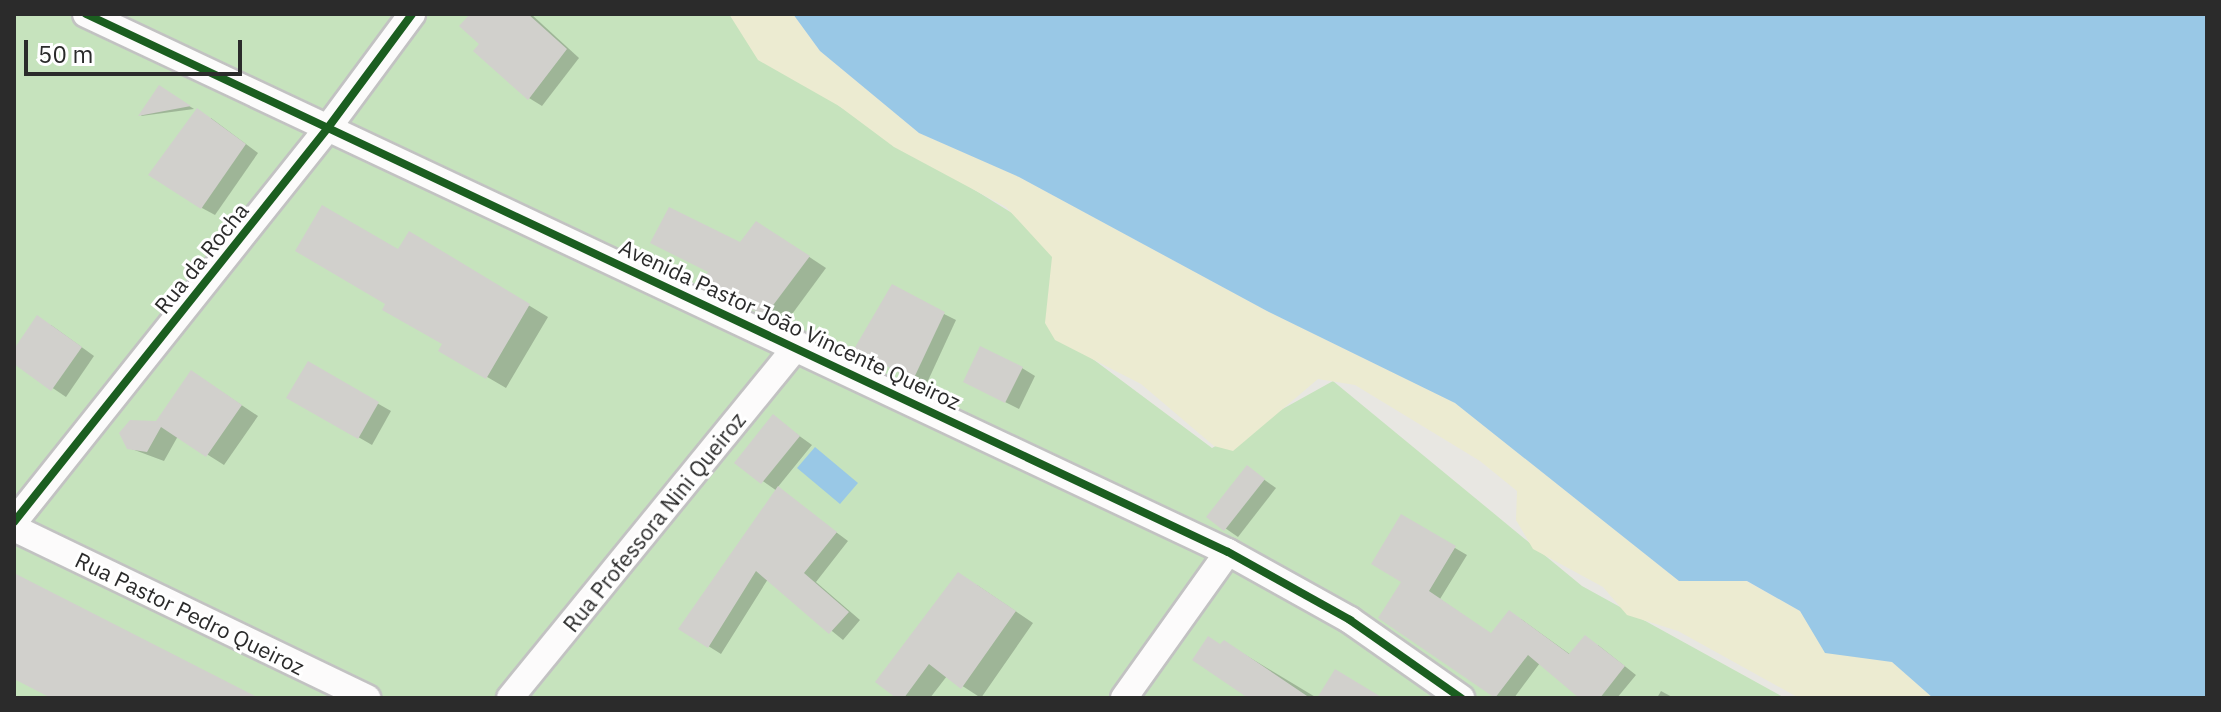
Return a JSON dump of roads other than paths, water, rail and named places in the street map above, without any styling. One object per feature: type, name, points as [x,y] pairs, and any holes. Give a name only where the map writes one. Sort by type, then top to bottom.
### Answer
[{"type":"street","name":"Avenida Pastor João Vincente Queiroz","points":[[86,14],[327,129],[798,345],[1228,552],[1350,620],[1461,698]]},
{"type":"street","name":"Rua da Rocha","points":[[14,525],[327,129],[412,14]]},
{"type":"street","name":"Rua Professora Nini Queiroz","points":[[510,698],[798,345]]},
{"type":"street","name":"Rua Pastor Pedro Queiroz","points":[[14,525],[367,698]]},
{"type":"street","points":[[1124,698],[1228,552]]},
{"type":"water","points":[[793,14],[2207,14],[2207,698],[1933,698],[1892,662],[1825,653],[1800,611],[1747,581],[1679,581],[1455,403],[1267,311],[1019,177],[919,133],[820,51]]},
{"type":"water","points":[[815,447],[858,483],[840,504],[797,468]]}]
